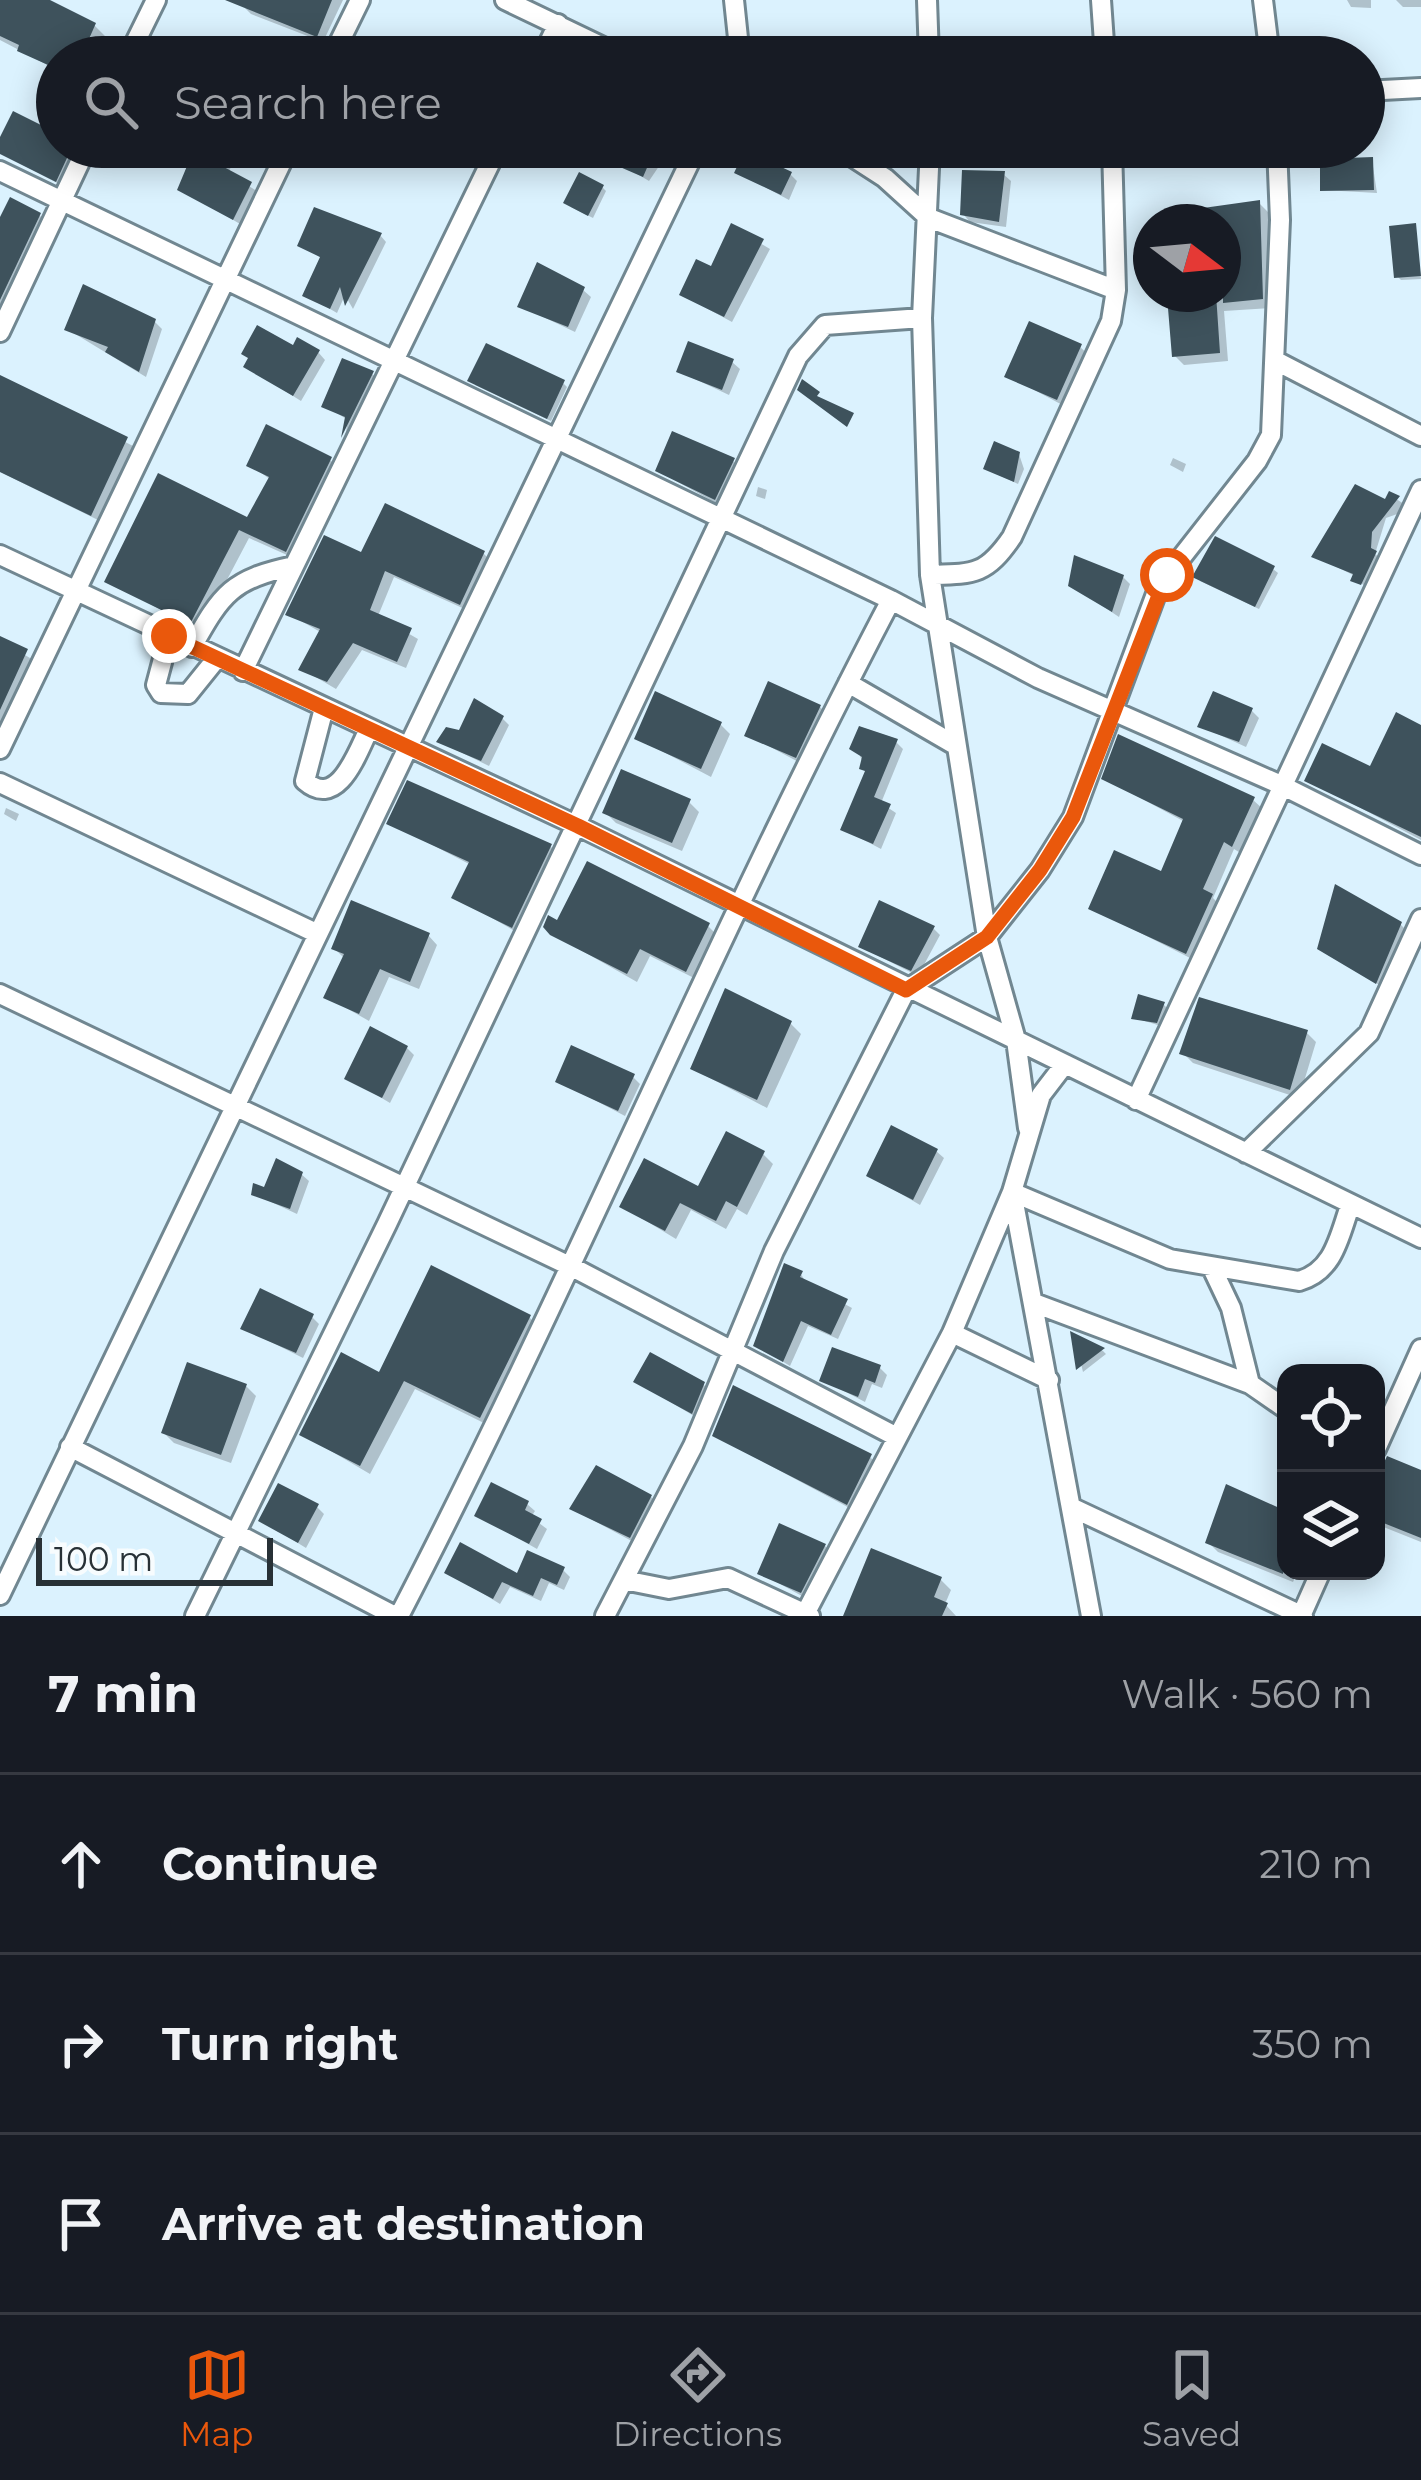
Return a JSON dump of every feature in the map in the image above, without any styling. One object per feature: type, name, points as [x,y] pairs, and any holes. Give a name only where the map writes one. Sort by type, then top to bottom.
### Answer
[{"type":"street","points":[[138,36],[156,0]]},
{"type":"street","points":[[342,36],[360,0]]},
{"type":"street","points":[[734,0],[738,36]]},
{"type":"street","points":[[927,0],[928,36]]},
{"type":"street","points":[[1100,0],[1103,36]]},
{"type":"street","points":[[1264,0],[1268,36]]},
{"type":"street","points":[[513,2],[581,36]]},
{"type":"street","points":[[552,36],[558,25]]},
{"type":"street","points":[[1385,90],[1421,88]]},
{"type":"street","points":[[0,332],[77,168]]},
{"type":"street","points":[[0,749],[279,168]]},
{"type":"street","points":[[243,671],[488,168]]},
{"type":"street","points":[[0,1594],[688,168]]},
{"type":"street","points":[[870,168],[929,218],[1116,290]]},
{"type":"street","points":[[930,168],[922,318],[930,575],[987,937],[1016,1040],[1028,1128]]},
{"type":"street","points":[[930,575],[981,571],[994,563],[1012,537],[1101,350],[1116,290],[1113,168]]},
{"type":"street","points":[[605,1616],[693,1446],[774,1251],[906,990],[987,937],[1073,817],[1159,586],[1257,461],[1271,435],[1277,168]]},
{"type":"street","points":[[0,171],[892,600],[938,628],[1281,785],[1421,855]]},
{"type":"street","points":[[194,1616],[578,826],[719,520],[812,337],[824,325],[848,320],[922,318]]},
{"type":"street","points":[[1276,361],[1421,436]]},
{"type":"street","points":[[1136,1100],[1421,490]]},
{"type":"street","points":[[0,555],[578,826],[1421,1238]]},
{"type":"street","points":[[192,647],[217,602],[233,585],[294,566]]},
{"type":"street","points":[[70,1447],[397,1616],[574,1268],[740,908],[892,600]]},
{"type":"street","points":[[169,636],[156,685],[161,693],[184,696],[217,658]]},
{"type":"street","points":[[848,683],[955,746]]},
{"type":"street","points":[[324,708],[304,766],[305,781],[314,790],[326,790],[341,781],[369,728]]},
{"type":"street","points":[[0,782],[316,933]]},
{"type":"street","points":[[1246,1153],[1369,1033],[1421,919]]},
{"type":"street","points":[[0,994],[574,1268],[896,1436]]},
{"type":"street","points":[[624,1580],[669,1589],[728,1579],[807,1615],[952,1333],[1012,1192],[1041,1095],[1064,1065]]},
{"type":"street","points":[[1012,1192],[1170,1259],[1299,1281],[1317,1276],[1330,1259],[1350,1206]]},
{"type":"street","points":[[1012,1192],[1075,1509],[1090,1616]]},
{"type":"street","points":[[1212,1268],[1231,1308],[1250,1384]]},
{"type":"street","points":[[1034,1303],[1250,1384],[1277,1403]]},
{"type":"street","points":[[952,1333],[1049,1380]]},
{"type":"street","points":[[1385,1429],[1421,1349]]},
{"type":"street","points":[[1075,1509],[1302,1616],[1317,1580]]},
{"type":"building","points":[[0,0],[50,0],[96,23],[90,36],[36,36],[36,60],[0,36]]},
{"type":"building","points":[[225,0],[332,0],[315,36]]},
{"type":"building","points":[[13,111],[36,122],[36,168],[62,168],[56,182],[0,154],[0,137]]},
{"type":"building","points":[[186,168],[226,168],[252,182],[233,220],[177,190]]},
{"type":"building","points":[[622,168],[647,168],[643,177]]},
{"type":"building","points":[[736,168],[792,172],[781,195],[734,173]]},
{"type":"building","points":[[1320,168],[1373,168],[1374,190],[1320,191]]},
{"type":"building","points":[[962,170],[1005,171],[999,222],[960,215]]},
{"type":"building","points":[[579,172],[604,185],[588,216],[563,203]]},
{"type":"building","points":[[10,197],[41,213],[0,300],[0,217]]},
{"type":"building","points":[[1260,200],[1263,299],[1241,301],[1241,204],[1232,204]]},
{"type":"building","points":[[314,207],[382,233],[345,306],[340,287],[330,309],[302,296],[320,257],[297,246]]},
{"type":"building","points":[[731,223],[764,239],[724,317],[679,295],[696,259],[711,266]]},
{"type":"building","points":[[1416,223],[1421,276],[1394,278],[1389,226]]},
{"type":"building","points":[[537,262],[585,287],[568,327],[517,307]]},
{"type":"building","points":[[83,284],[156,319],[139,372],[105,352],[108,347],[64,330]]},
{"type":"building","points":[[1168,312],[1217,312],[1220,353],[1172,357]]},
{"type":"building","points":[[1029,321],[1082,344],[1057,400],[1004,377]]},
{"type":"building","points":[[257,325],[293,345],[297,337],[320,350],[293,396],[243,367],[248,358],[241,354]]},
{"type":"building","points":[[688,341],[734,359],[722,390],[676,372]]},
{"type":"building","points":[[486,343],[565,380],[547,419],[467,381]]},
{"type":"building","points":[[342,358],[374,371],[341,438],[345,417],[321,407]]},
{"type":"building","points":[[0,375],[128,437],[91,516],[0,472]]},
{"type":"building","points":[[802,379],[820,392],[817,396],[854,413],[847,427],[797,390]]},
{"type":"building","points":[[266,424],[332,457],[286,552],[239,530],[190,624],[104,582],[158,473],[247,517],[269,477],[246,466]]},
{"type":"building","points":[[672,431],[735,458],[715,500],[655,471]]},
{"type":"building","points":[[994,441],[1020,452],[1014,482],[983,469]]},
{"type":"building","points":[[1355,484],[1385,499],[1389,491],[1400,496],[1372,532],[1371,548],[1377,551],[1361,585],[1350,581],[1353,574],[1311,557]]},
{"type":"building","points":[[385,503],[485,551],[460,605],[385,571],[370,610],[412,628],[397,662],[353,643],[327,682],[298,670],[320,629],[285,615],[324,535],[361,552]]},
{"type":"building","points":[[1215,536],[1275,566],[1255,607],[1192,577]]},
{"type":"building","points":[[1074,555],[1124,575],[1112,612],[1068,586]]},
{"type":"building","points":[[0,636],[28,649],[0,710]]},
{"type":"building","points":[[768,681],[821,705],[796,758],[744,736]]},
{"type":"building","points":[[655,691],[722,722],[701,769],[634,739]]},
{"type":"building","points":[[1213,691],[1253,708],[1239,742],[1197,727]]},
{"type":"building","points":[[474,698],[504,716],[481,761],[436,742],[446,727],[459,730]]},
{"type":"building","points":[[1396,712],[1421,725],[1421,837],[1304,781],[1322,743],[1370,766]]},
{"type":"building","points":[[859,726],[898,739],[874,797],[891,804],[873,844],[840,830],[865,771],[859,769],[862,757],[849,749]]},
{"type":"building","points":[[1118,734],[1255,797],[1232,847],[1224,842],[1203,889],[1213,894],[1186,954],[1088,909],[1114,850],[1161,871],[1183,819],[1101,779]]},
{"type":"building","points":[[621,769],[691,799],[672,843],[602,813]]},
{"type":"building","points":[[407,780],[552,844],[512,928],[451,898],[469,862],[386,824]]},
{"type":"building","points":[[587,861],[710,923],[686,972],[640,949],[627,974],[550,935],[543,927],[548,915],[557,920]]},
{"type":"building","points":[[1335,884],[1402,922],[1376,984],[1317,949]]},
{"type":"building","points":[[351,900],[430,933],[410,982],[380,969],[359,1014],[323,998],[344,954],[331,949]]},
{"type":"building","points":[[879,900],[935,926],[911,971],[858,947]]},
{"type":"building","points":[[725,988],[792,1021],[757,1100],[690,1069]]},
{"type":"building","points":[[1138,994],[1165,1002],[1157,1023],[1131,1019]]},
{"type":"building","points":[[1199,997],[1308,1030],[1290,1090],[1179,1054]]},
{"type":"building","points":[[370,1026],[408,1046],[382,1098],[344,1079]]},
{"type":"building","points":[[571,1045],[635,1074],[618,1111],[555,1082]]},
{"type":"building","points":[[891,1125],[938,1149],[913,1200],[866,1176]]},
{"type":"building","points":[[726,1131],[765,1151],[737,1207],[726,1201],[716,1221],[680,1203],[665,1231],[619,1207],[644,1158],[698,1186]]},
{"type":"building","points":[[276,1158],[303,1172],[290,1209],[251,1195],[253,1183],[264,1187]]},
{"type":"building","points":[[784,1263],[803,1271],[800,1277],[848,1299],[831,1335],[801,1321],[783,1362],[753,1346]]},
{"type":"building","points":[[431,1265],[531,1315],[480,1418],[404,1381],[360,1466],[299,1435],[341,1352],[379,1372]]},
{"type":"building","points":[[260,1288],[314,1314],[296,1353],[240,1329]]},
{"type":"building","points":[[1070,1331],[1105,1348],[1076,1370]]},
{"type":"building","points":[[832,1347],[881,1365],[875,1383],[865,1379],[858,1397],[819,1381]]},
{"type":"building","points":[[650,1352],[705,1382],[692,1414],[633,1382]]},
{"type":"building","points":[[187,1362],[247,1384],[221,1455],[161,1433]]},
{"type":"building","points":[[733,1385],[872,1454],[847,1505],[712,1436]]},
{"type":"building","points":[[1387,1456],[1421,1470],[1421,1538],[1385,1524]]},
{"type":"building","points":[[596,1465],[652,1495],[630,1538],[569,1509]]},
{"type":"building","points":[[491,1482],[529,1501],[525,1510],[542,1519],[529,1544],[474,1516]]},
{"type":"building","points":[[278,1483],[319,1504],[298,1543],[258,1521]]},
{"type":"building","points":[[1226,1484],[1277,1507],[1277,1572],[1205,1543]]},
{"type":"building","points":[[779,1523],[826,1544],[801,1593],[757,1574]]},
{"type":"building","points":[[460,1542],[517,1573],[527,1550],[565,1567],[557,1585],[541,1578],[533,1596],[502,1582],[493,1599],[444,1573]]},
{"type":"building","points":[[871,1548],[942,1577],[934,1597],[948,1603],[942,1616],[843,1616]]},
{"type":"route","points":[[169,636],[578,826],[906,990],[987,937],[1040,870],[1073,817],[1167,575]]}]
